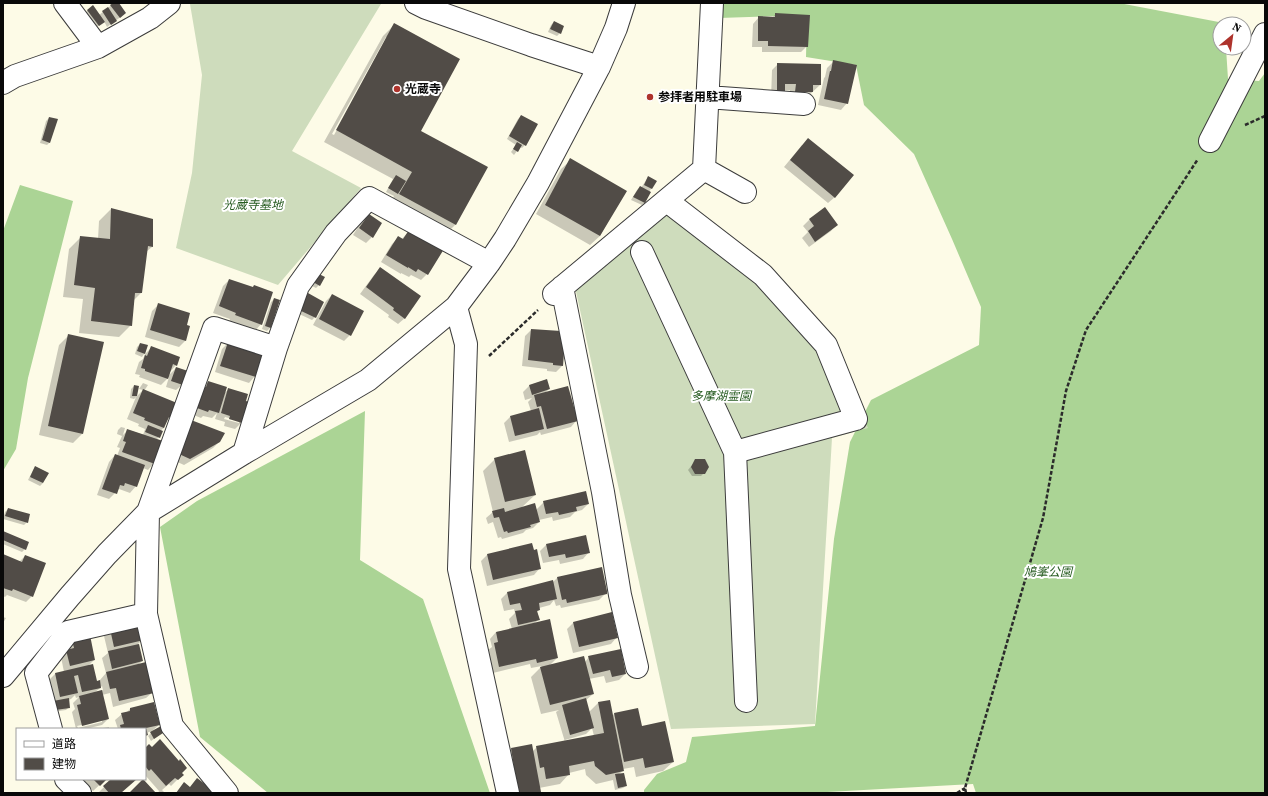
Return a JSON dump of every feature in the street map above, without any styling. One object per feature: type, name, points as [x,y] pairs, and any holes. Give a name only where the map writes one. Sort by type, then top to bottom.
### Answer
[{"type":"street","points":[[65,3],[98,47]]},
{"type":"street","points":[[3,83],[15,76],[98,47],[150,18],[169,3]]},
{"type":"street","points":[[416,3],[426,8],[524,42],[599,66]]},
{"type":"street","points":[[3,676],[107,554],[148,512],[244,453],[368,380],[456,307],[505,239],[538,183],[599,66],[616,28],[624,3]]},
{"type":"street","points":[[637,667],[620,595],[603,492],[558,291],[704,169],[712,3]]},
{"type":"street","points":[[1210,142],[1265,34]]},
{"type":"street","points":[[708,97],[804,104]]},
{"type":"street","points":[[704,169],[745,192]]},
{"type":"street","points":[[244,453],[276,348],[298,286],[336,233],[369,198],[489,263]]},
{"type":"street","points":[[667,201],[763,275],[826,344],[856,419],[735,452]]},
{"type":"street","points":[[642,252],[735,452],[746,701]]},
{"type":"street","points":[[456,307],[466,344],[459,569],[508,793]]},
{"type":"street","points":[[227,793],[172,726],[146,614],[148,512],[214,328],[276,348]]},
{"type":"street","points":[[51,728],[36,673],[68,632],[146,614]]},
{"type":"street","points":[[67,780],[80,793]]},
{"type":"path","points":[[966,793],[965,788],[1043,518],[1066,391],[1086,330],[1210,142]]},
{"type":"path","points":[[464,379],[558,291]]},
{"type":"path","points":[[957,793],[965,788]]},
{"type":"green space","name":"鳩峯公園","points":[[717,3],[1119,3],[1212,21],[1212,56],[1227,56],[1228,79],[1259,81],[1265,73],[1265,793],[976,793],[973,784],[809,793],[644,793],[644,790],[657,774],[686,762],[692,737],[815,726],[834,539],[850,442],[871,400],[979,345],[981,307],[952,239],[914,154],[864,105],[856,65],[806,57],[807,15],[719,18]]},
{"type":"green space","name":"光蔵寺墓地","points":[[190,4],[381,4],[292,151],[361,188],[278,285],[176,248],[192,173],[202,75]]},
{"type":"green space","points":[[20,185],[73,201],[28,378],[16,449],[3,471],[3,231]]},
{"type":"green space","name":"多摩湖霊園","points":[[681,199],[768,265],[829,340],[868,428],[832,438],[815,724],[671,729],[575,287]]},
{"type":"green space","points":[[365,411],[360,560],[423,599],[490,793],[268,793],[200,737],[160,527],[197,501]]},
{"type":"building","points":[[113,3],[119,3],[126,13],[120,18],[110,5]]},
{"type":"building","points":[[93,5],[105,22],[99,26],[87,10]]},
{"type":"building","points":[[108,7],[117,21],[111,25],[102,11]]},
{"type":"building","points":[[775,13],[810,15],[808,47],[768,46],[768,41],[758,41],[758,16],[775,17]]},
{"type":"building","points":[[554,21],[564,26],[561,34],[550,29]]},
{"type":"building","points":[[394,23],[460,59],[421,131],[488,167],[456,225],[399,194],[412,172],[336,130]]},
{"type":"building","points":[[833,60],[857,65],[848,104],[824,99]]},
{"type":"building","points":[[777,63],[821,64],[821,85],[813,85],[813,92],[795,92],[796,84],[785,84],[785,94],[777,94]]},
{"type":"building","points":[[521,115],[538,124],[526,146],[509,136]]},
{"type":"building","points":[[49,117],[58,119],[50,143],[42,140]]},
{"type":"building","points":[[808,138],[854,175],[835,198],[790,160]]},
{"type":"building","points":[[517,142],[522,145],[518,152],[513,149]]},
{"type":"building","points":[[570,158],[627,191],[600,236],[545,205]]},
{"type":"building","points":[[396,175],[406,181],[398,194],[388,188]]},
{"type":"building","points":[[648,176],[657,181],[652,189],[644,185]]},
{"type":"building","points":[[640,186],[651,192],[645,203],[633,197]]},
{"type":"building","points":[[825,207],[838,225],[815,242],[808,231],[814,226],[809,219]]},
{"type":"building","points":[[111,208],[153,219],[153,247],[148,246],[142,293],[135,293],[132,326],[91,321],[95,288],[74,285],[80,236],[110,239]]},
{"type":"building","points":[[369,214],[382,223],[373,238],[359,228]]},
{"type":"building","points":[[409,230],[444,249],[428,275],[418,269],[416,272],[386,255],[398,236],[403,239]]},
{"type":"building","points":[[380,267],[421,296],[405,319],[393,310],[394,308],[366,287]]},
{"type":"building","points":[[317,273],[325,277],[320,286],[313,282]]},
{"type":"building","points":[[229,279],[253,287],[254,285],[273,292],[262,325],[235,315],[236,313],[219,306]]},
{"type":"building","points":[[308,293],[324,302],[316,318],[299,310]]},
{"type":"building","points":[[332,294],[364,311],[351,336],[319,319]]},
{"type":"building","points":[[274,298],[280,300],[271,328],[265,326]]},
{"type":"building","points":[[158,303],[190,313],[187,325],[190,326],[186,341],[150,330]]},
{"type":"building","points":[[531,329],[561,331],[561,340],[565,340],[563,366],[553,365],[553,363],[528,360]]},
{"type":"building","points":[[68,334],[104,342],[83,434],[48,426]]},
{"type":"building","points":[[228,342],[263,353],[256,377],[220,366]]},
{"type":"building","points":[[140,343],[148,345],[145,354],[137,351]]},
{"type":"building","points":[[151,346],[180,357],[177,366],[173,364],[168,379],[145,371],[145,369],[141,368],[145,355],[147,356]]},
{"type":"building","points":[[176,367],[188,371],[183,385],[171,381]]},
{"type":"building","points":[[547,379],[550,389],[532,395],[529,385]]},
{"type":"building","points":[[208,381],[227,387],[219,413],[209,410],[208,412],[197,408],[203,386],[206,387]]},
{"type":"building","points":[[134,385],[139,386],[137,396],[132,396]]},
{"type":"building","points":[[568,386],[578,421],[547,429],[541,406],[537,407],[534,395]]},
{"type":"building","points":[[228,388],[248,394],[246,401],[249,402],[242,423],[229,419],[230,416],[221,413]]},
{"type":"building","points":[[143,389],[177,403],[164,428],[144,420],[145,418],[133,413]]},
{"type":"building","points":[[539,408],[544,429],[515,436],[510,416]]},
{"type":"building","points":[[191,420],[225,433],[220,442],[190,459],[179,454]]},
{"type":"building","points":[[148,425],[163,431],[160,438],[145,432]]},
{"type":"building","points":[[127,429],[163,441],[155,464],[122,452],[126,442],[123,441]]},
{"type":"building","points":[[525,450],[536,495],[505,502],[494,458]]},
{"type":"building","points":[[115,454],[145,465],[137,487],[125,483],[124,486],[120,485],[117,494],[102,489]]},
{"type":"building","points":[[695,459],[705,459],[709,467],[705,474],[695,474],[691,467]]},
{"type":"building","points":[[35,466],[49,473],[43,483],[30,477]]},
{"type":"building","points":[[586,491],[589,504],[576,507],[577,511],[559,515],[558,512],[546,514],[543,501]]},
{"type":"building","points":[[535,503],[540,522],[530,525],[531,527],[508,533],[507,531],[504,532],[499,517],[494,518],[492,511],[504,508],[505,512]]},
{"type":"building","points":[[8,508],[30,514],[28,523],[5,516]]},
{"type":"building","points":[[3,531],[29,542],[26,550],[3,540]]},
{"type":"building","points":[[586,535],[590,553],[566,558],[565,554],[549,557],[546,544]]},
{"type":"building","points":[[532,543],[534,550],[537,549],[541,569],[493,580],[487,554]]},
{"type":"building","points":[[3,554],[22,562],[25,555],[46,563],[33,597],[13,589],[12,591],[3,588]]},
{"type":"building","points":[[602,567],[607,594],[567,603],[566,599],[562,600],[557,577]]},
{"type":"building","points":[[553,580],[557,599],[539,603],[540,610],[537,611],[540,620],[518,625],[515,611],[522,610],[520,603],[510,605],[507,592]]},
{"type":"building","points":[[612,612],[618,638],[579,647],[573,622]]},
{"type":"building","points":[[550,619],[558,658],[537,663],[536,659],[499,667],[494,643],[498,642],[496,632]]},
{"type":"building","points":[[140,622],[144,640],[114,647],[110,629]]},
{"type":"building","points":[[90,635],[95,660],[70,666],[66,650],[74,648],[72,640]]},
{"type":"building","points":[[139,644],[143,661],[112,669],[108,651]]},
{"type":"building","points":[[621,649],[626,674],[612,677],[610,670],[593,674],[588,656]]},
{"type":"building","points":[[584,656],[594,694],[550,705],[540,667]]},
{"type":"building","points":[[146,662],[154,693],[119,701],[116,688],[110,689],[106,672]]},
{"type":"building","points":[[93,664],[97,681],[100,680],[101,688],[82,692],[78,675],[74,676],[78,693],[60,697],[55,673]]},
{"type":"building","points":[[102,690],[109,719],[82,726],[77,705],[81,704],[79,696]]},
{"type":"building","points":[[69,698],[70,708],[55,710],[53,701]]},
{"type":"building","points":[[586,698],[594,728],[570,735],[562,705]]},
{"type":"building","points":[[610,700],[624,771],[606,775],[595,766],[594,761],[569,766],[570,775],[546,779],[544,767],[540,768],[536,746],[604,733],[598,702]]},
{"type":"building","points":[[154,702],[160,725],[146,728],[121,728],[120,725],[124,724],[121,713],[130,711],[130,708]]},
{"type":"building","points":[[638,708],[642,726],[665,721],[674,762],[645,768],[643,758],[624,762],[614,713]]},
{"type":"building","points":[[163,725],[166,731],[154,739],[150,732]]},
{"type":"building","points":[[160,739],[187,768],[182,773],[184,775],[178,780],[175,778],[166,786],[151,769],[149,771],[146,767],[146,747],[149,744],[152,747]]},
{"type":"building","points":[[532,744],[541,792],[518,793],[511,748]]},
{"type":"building","points":[[624,773],[627,786],[618,788],[615,774]]},
{"type":"building","points":[[197,778],[217,793],[176,793],[184,782],[190,787]]},
{"type":"building","points":[[94,780],[106,780],[100,786]]},
{"type":"building","points":[[110,780],[136,780],[121,793],[109,793],[103,786]]},
{"type":"building","points":[[142,780],[144,780],[156,793],[129,793]]},
{"type":"place","name":"光蔵寺","points":[[397,89]]},
{"type":"place","name":"参拝者用駐車場","points":[[650,97]]}]
